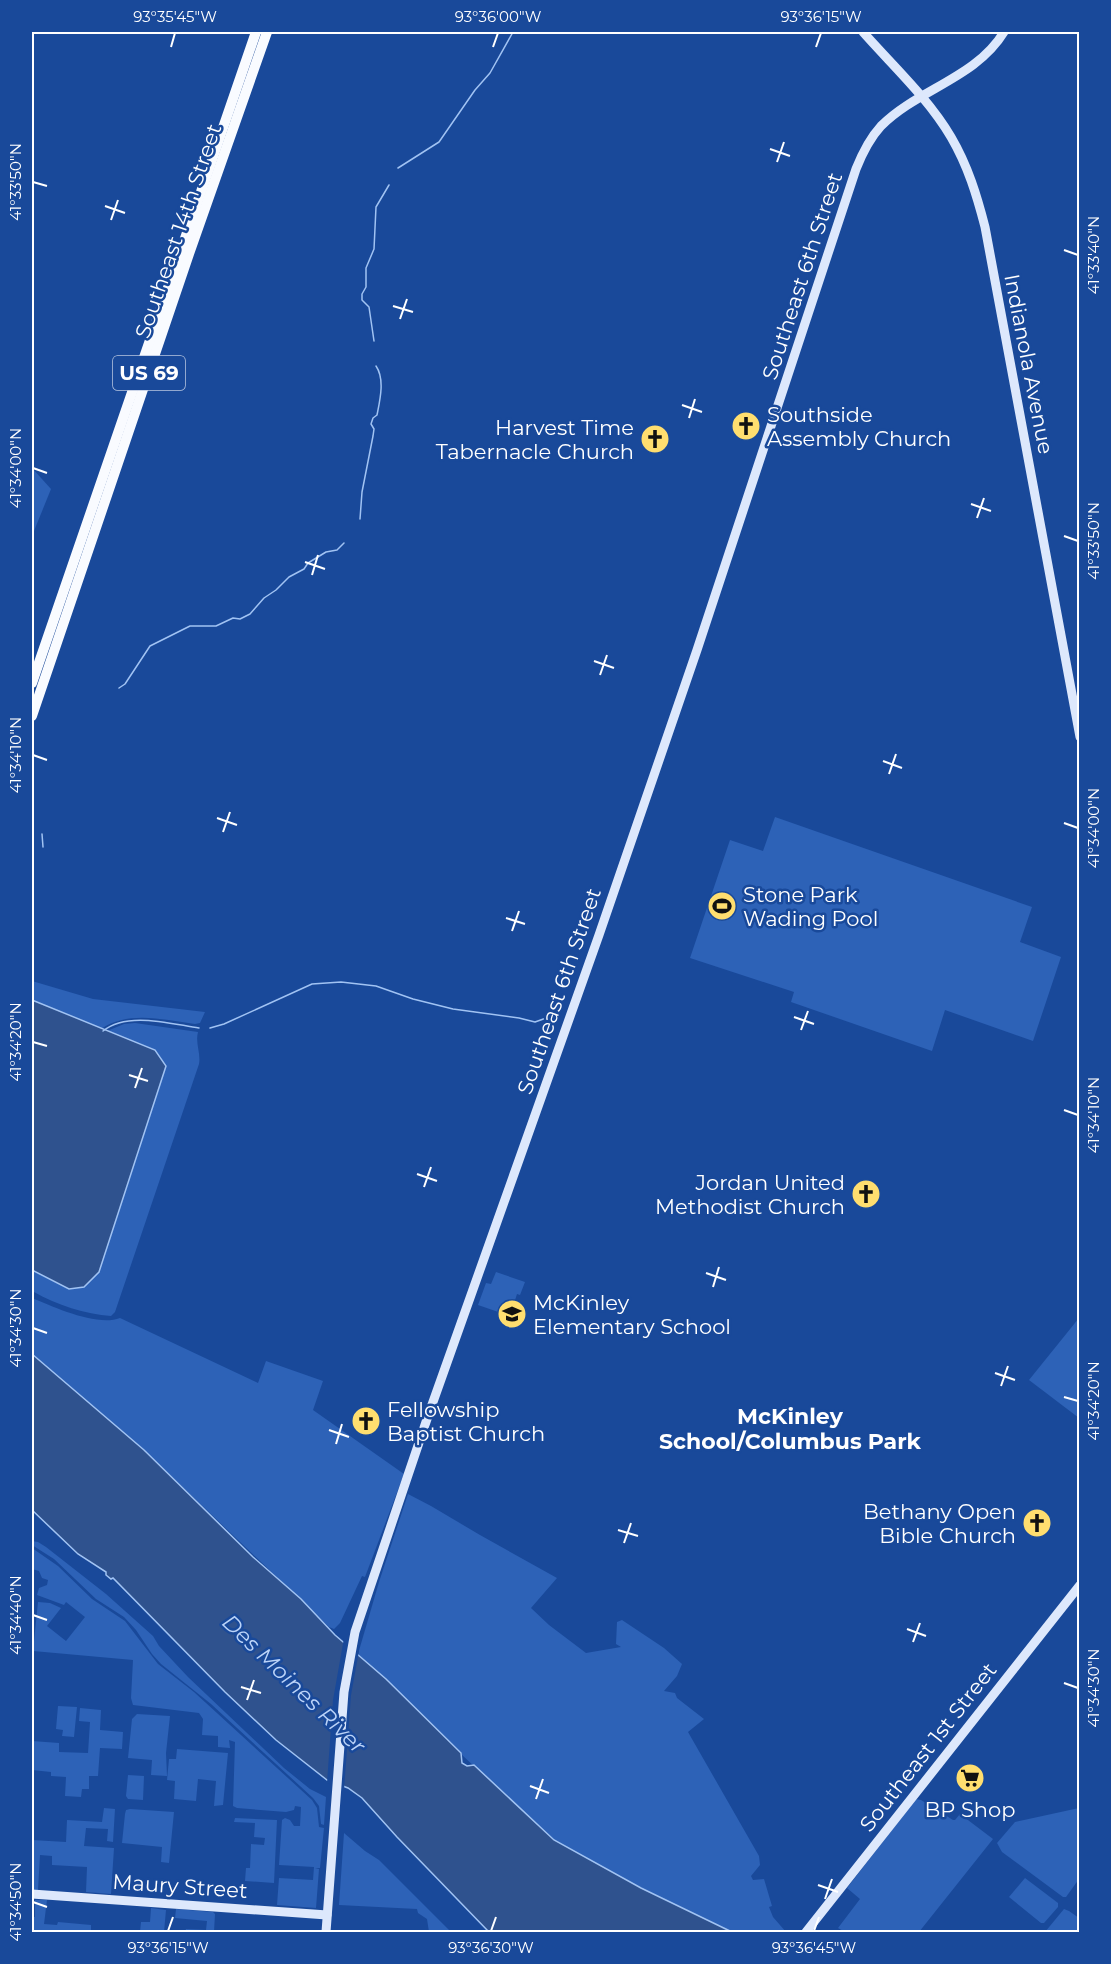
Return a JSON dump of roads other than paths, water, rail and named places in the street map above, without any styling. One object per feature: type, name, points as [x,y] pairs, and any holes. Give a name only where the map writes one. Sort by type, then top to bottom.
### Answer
[{"type":"main road","name":"Southeast 14th Street","points":[[32,683],[256,32]]},
{"type":"main road","name":"Southeast 14th Street","points":[[32,716],[267,32]]},
{"type":"main road","name":"Indianola Avenue","points":[[863,32],[922,97],[951,136],[966,165],[979,204],[1080,737]]},
{"type":"main road","name":"Southeast 6th Street","points":[[326,1932],[346,1675],[355,1632],[697,650],[856,169],[867,146],[882,125],[983,58],[1005,32]]},
{"type":"main road","name":"Southeast 1st Street","points":[[806,1932],[1080,1585]]},
{"type":"main road","name":"Maury Street","points":[[32,1894],[327,1915]]},
{"type":"water","points":[[32,1000],[155,1050],[166,1066],[99,1272],[84,1287],[69,1289],[32,1270]]},
{"type":"water","name":"Des Moines River","points":[[32,1354],[144,1450],[253,1557],[301,1599],[335,1635],[386,1679],[461,1753],[462,1763],[467,1766],[474,1765],[554,1840],[641,1888],[732,1932],[489,1932],[362,1798],[348,1788],[327,1780],[276,1740],[225,1692],[113,1578],[111,1579],[106,1572],[78,1554],[32,1510]]},
{"type":"waterway","points":[[398,168],[439,142],[475,90],[490,73],[513,32]]},
{"type":"waterway","points":[[374,341],[369,307],[362,300],[362,294],[366,287],[366,268],[374,249],[376,207],[389,185]]},
{"type":"waterway","points":[[360,519],[362,492],[374,429],[371,424],[377,415],[380,396],[381,383],[376,366]]},
{"type":"waterway","points":[[119,688],[125,684],[150,646],[190,626],[216,626],[233,618],[240,619],[250,614],[264,598],[289,577],[326,552],[337,550],[344,543]]},
{"type":"waterway","points":[[42,834],[43,847]]},
{"type":"waterway","points":[[210,1028],[224,1024],[312,984],[341,982],[376,986],[413,999],[453,1009],[535,1022],[549,1017]]},
{"type":"waterway","points":[[103,1031],[113,1025],[137,1020],[199,1028]]},
{"type":"place","name":"Southside Assembly Church","points":[[746,426]]},
{"type":"place","name":"Harvest Time Tabernacle Church","points":[[655,439]]},
{"type":"place","name":"Stone Park Wading Pool","points":[[722,906]]},
{"type":"place","name":"Jordan United Methodist Church","points":[[866,1194]]},
{"type":"place","name":"McKinley Elementary School","points":[[512,1314]]},
{"type":"place","name":"Fellowship Baptist Church","points":[[366,1421]]},
{"type":"place","name":"Bethany Open Bible Church","points":[[1037,1523]]},
{"type":"place","name":"BP Shop","points":[[970,1778]]},
{"type":"district","name":"McKinley School/Columbus Park","points":[[790,1428]]}]
